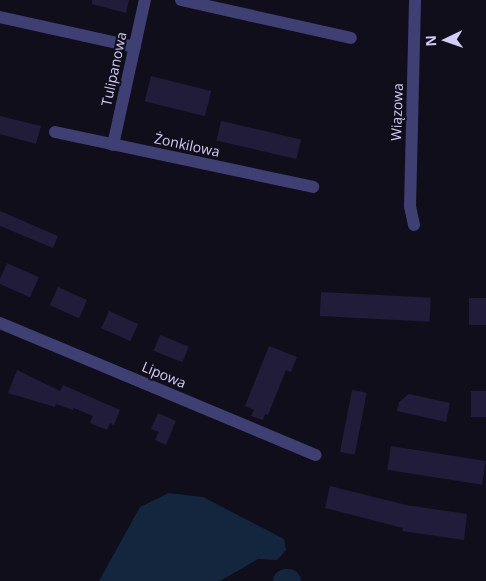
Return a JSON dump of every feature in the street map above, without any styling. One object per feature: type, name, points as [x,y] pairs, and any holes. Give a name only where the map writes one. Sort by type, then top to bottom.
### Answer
[{"type":"street","name":"Tulipanowa","points":[[114,145],[145,0]]},
{"type":"street","points":[[181,0],[351,38]]},
{"type":"street","name":"Wiązowa","points":[[414,225],[410,206],[415,0]]},
{"type":"street","points":[[0,17],[135,47]]},
{"type":"street","name":"Żonkilowa","points":[[55,132],[313,188]]},
{"type":"street","name":"Lipowa","points":[[0,323],[316,456]]},
{"type":"water","points":[[169,493],[203,497],[284,539],[286,550],[277,560],[258,559],[220,581],[99,581],[140,507]]},
{"type":"building","points":[[92,0],[129,0],[126,13],[92,4]]},
{"type":"building","points":[[151,76],[211,91],[205,116],[145,101]]},
{"type":"building","points":[[0,116],[41,126],[36,144],[0,134]]},
{"type":"building","points":[[221,121],[301,139],[296,159],[217,140]]},
{"type":"building","points":[[0,211],[58,236],[53,248],[0,226]]},
{"type":"building","points":[[7,263],[39,277],[30,297],[0,284],[0,279]]},
{"type":"building","points":[[58,287],[87,300],[79,318],[50,305]]},
{"type":"building","points":[[321,292],[431,298],[430,322],[320,316]]},
{"type":"building","points":[[469,298],[486,298],[486,325],[469,325]]},
{"type":"building","points":[[109,311],[138,324],[131,341],[101,328]]},
{"type":"building","points":[[160,335],[189,347],[182,362],[154,351]]},
{"type":"building","points":[[269,346],[297,357],[291,372],[286,370],[268,415],[265,414],[263,420],[251,416],[254,410],[245,406]]},
{"type":"building","points":[[17,370],[60,391],[63,385],[120,410],[114,425],[110,423],[107,430],[90,423],[93,416],[74,408],[73,410],[56,404],[55,407],[8,393]]},
{"type":"building","points":[[352,390],[367,393],[355,455],[340,452]]},
{"type":"building","points":[[471,391],[486,391],[486,417],[471,417]]},
{"type":"building","points":[[409,394],[450,403],[446,422],[397,411],[399,402]]},
{"type":"building","points":[[158,413],[176,421],[166,445],[155,440],[159,432],[151,429]]},
{"type":"building","points":[[391,446],[486,461],[482,485],[387,470]]},
{"type":"building","points":[[330,486],[406,505],[467,514],[464,540],[402,531],[403,528],[325,508]]}]
